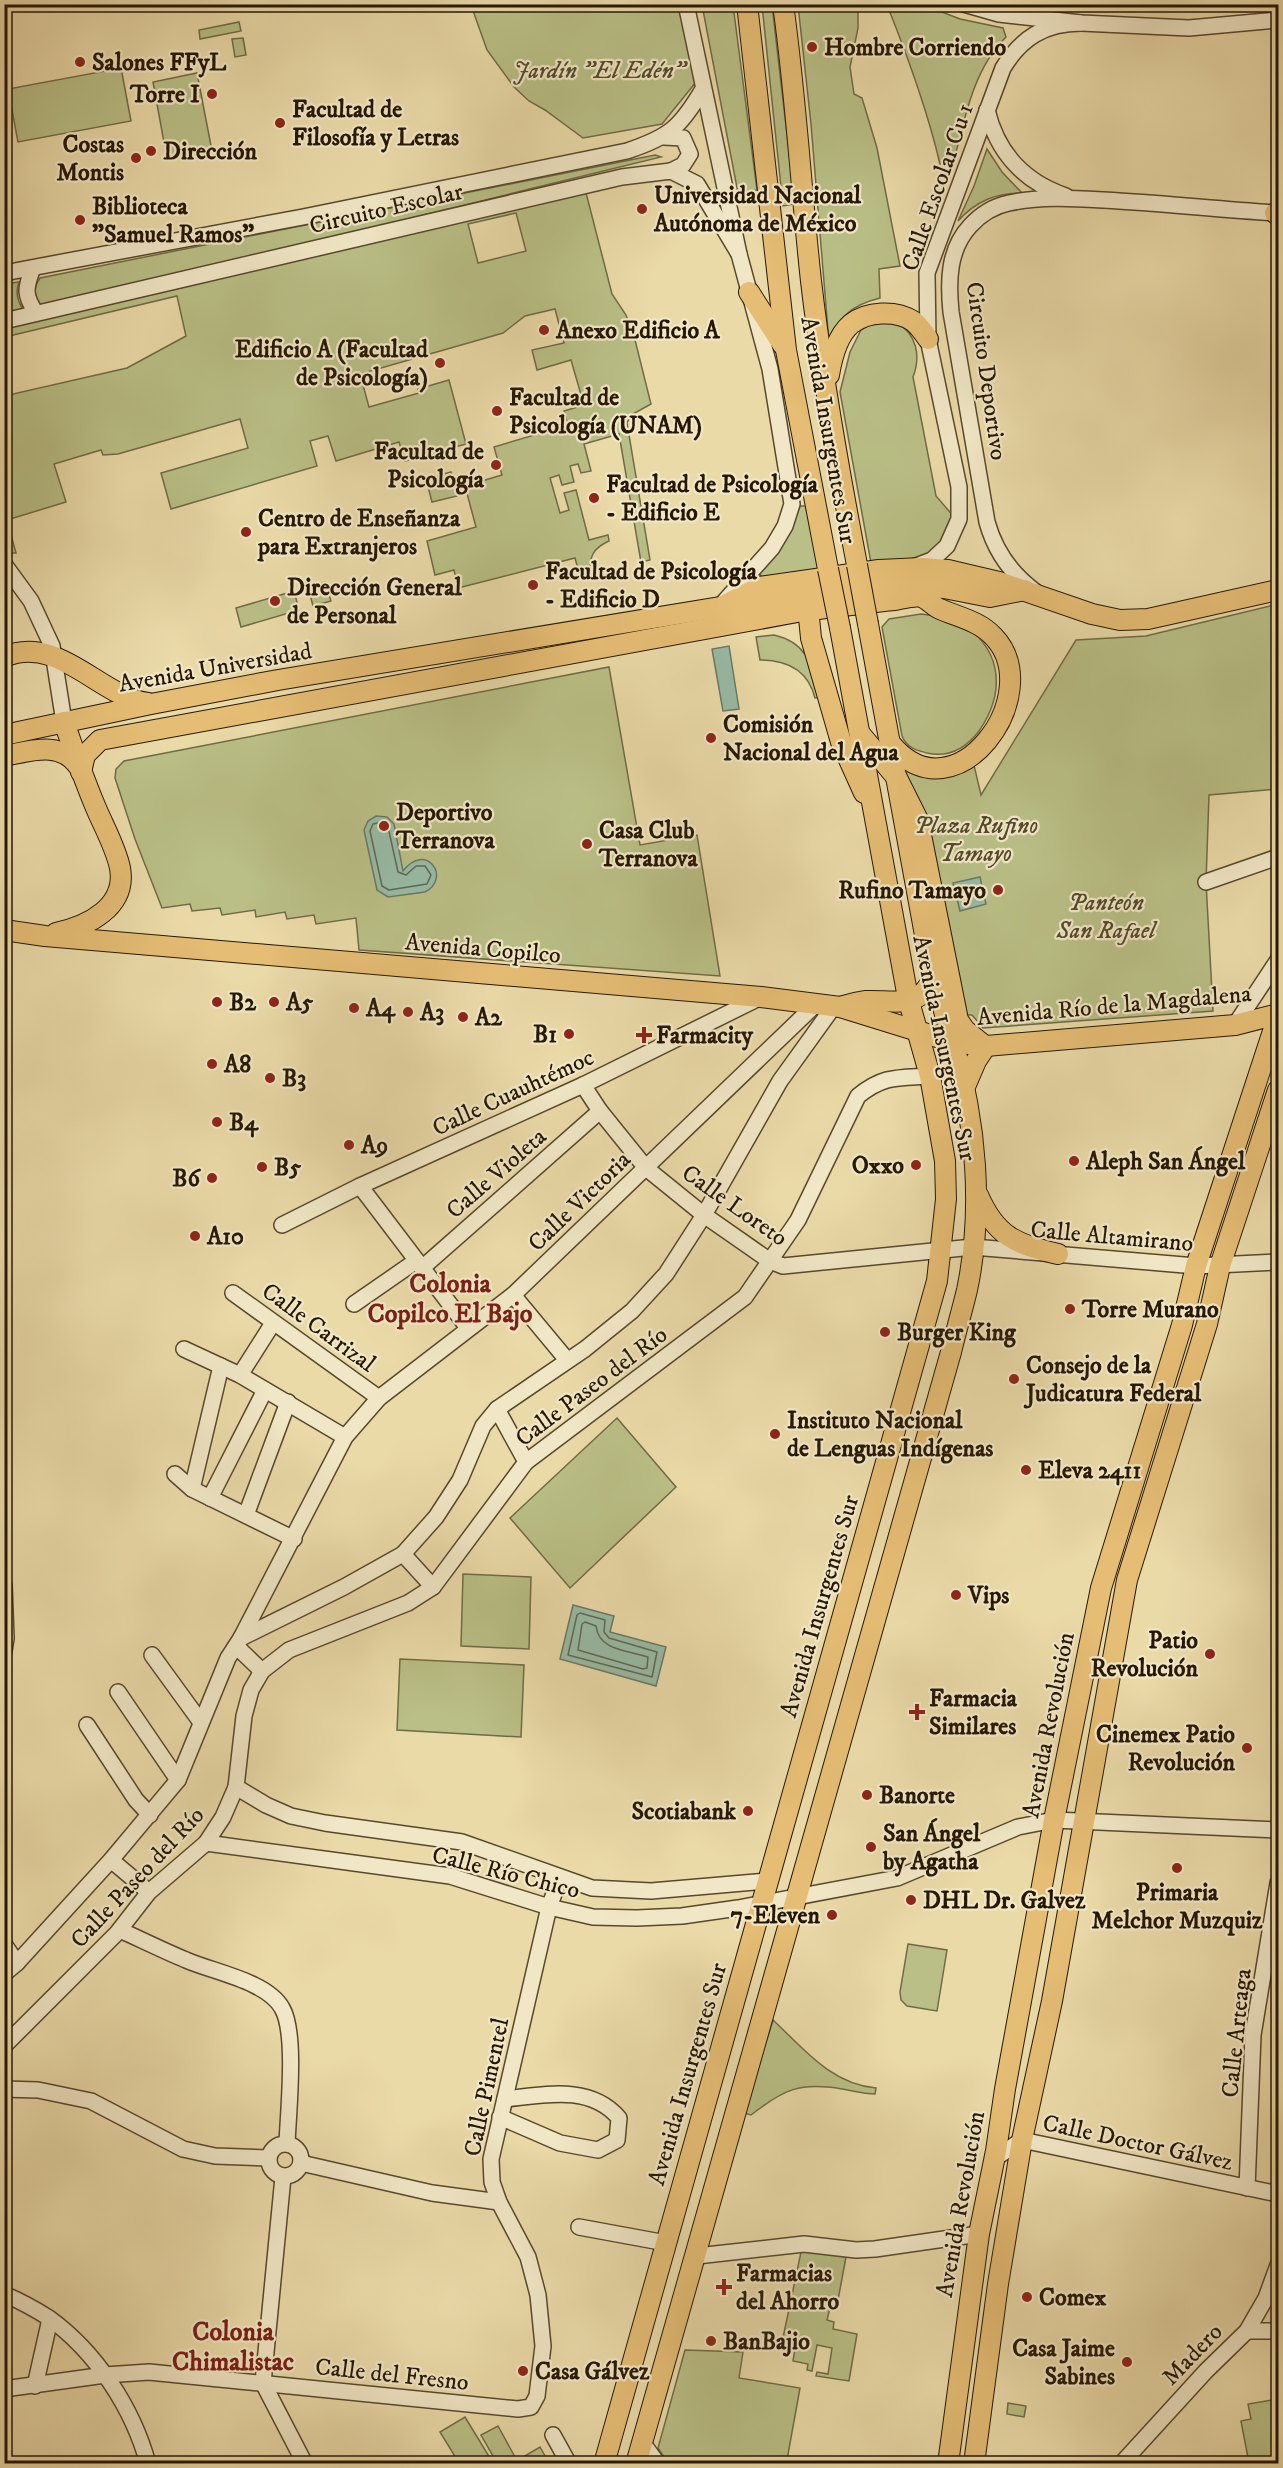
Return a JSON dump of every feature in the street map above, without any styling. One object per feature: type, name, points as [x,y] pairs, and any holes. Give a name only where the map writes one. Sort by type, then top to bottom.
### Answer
[{"type":"main road","name":"Avenida Insurgentes Sur","points":[[604,2463],[937,1281],[946,1181],[930,1076],[919,1032],[908,1001],[861,735],[786,350],[747,4]]},
{"type":"main road","name":"Avenida Insurgentes Sur","points":[[636,2463],[697,2256],[967,1290],[977,1193],[964,1089],[953,1042],[933,977],[826,389],[811,282],[793,81],[783,4]]},
{"type":"main road","points":[[749,292],[786,350]]},
{"type":"main road","points":[[826,389],[835,348],[844,332],[859,319],[877,314],[897,315],[915,322],[928,339]]},
{"type":"main road","points":[[878,579],[908,568],[948,570],[1025,590],[1051,601],[1106,618],[1134,620],[1148,619],[1278,590]]},
{"type":"main road","points":[[878,579],[910,586],[944,588],[990,597],[1025,590]]},
{"type":"main road","name":"Avenida Universidad","points":[[4,735],[151,704],[720,607],[759,587],[807,595],[878,579]]},
{"type":"main road","points":[[807,595],[811,638],[841,742],[860,787],[873,806]]},
{"type":"main road","points":[[81,772],[85,754],[100,740],[807,595],[920,597],[939,609],[978,625],[999,643],[1008,669],[1007,701],[995,731],[975,754],[955,766],[928,767],[907,759],[891,744]]},
{"type":"main road","points":[[4,657],[32,652],[56,657],[132,701],[151,704]]},
{"type":"main road","points":[[45,936],[73,929],[96,918],[111,904],[120,885],[119,863],[81,772],[64,722]]},
{"type":"main road","points":[[861,735],[897,778],[922,831],[958,1020],[965,1030],[986,1046],[964,1089]]},
{"type":"main road","points":[[4,756],[47,749],[59,751],[70,757],[81,772]]},
{"type":"main road","name":"Avenida Copilco","points":[[4,930],[45,936],[761,997],[830,1006],[953,1042]]},
{"type":"main road","points":[[830,1006],[864,1001],[908,1001],[924,993],[933,977]]},
{"type":"main road","name":"Avenida Río de la Magdalena","points":[[953,1042],[986,1046],[1235,1025],[1278,1015]]},
{"type":"main road","name":"Avenida Revolución","points":[[948,2463],[979,2234],[1054,1820],[1101,1588],[1182,1325],[1196,1266],[1278,1015]]},
{"type":"main road","name":"Avenida Revolución","points":[[974,2463],[998,2284],[1022,2140],[1052,2001],[1127,1580],[1207,1324],[1220,1266],[1278,1090]]},
{"type":"main road","points":[[977,1193],[993,1224],[1014,1242],[1058,1254]]},
{"type":"street","points":[[686,4],[739,254],[771,369],[792,504],[785,526],[772,548],[720,607]]},
{"type":"street","points":[[964,4],[999,14],[1081,23],[1189,28],[1278,20]]},
{"type":"street","name":"Calle Escolar Cu 1","points":[[908,568],[929,562],[940,553],[953,538],[959,519],[959,488],[928,339],[927,273],[1003,68],[1013,51],[1049,28],[1081,23]]},
{"type":"street","name":"Circuito Escolar","points":[[4,273],[303,217],[627,152],[664,137],[684,120],[703,89]]},
{"type":"street","points":[[987,110],[998,142],[1018,169],[1041,186],[1070,198]]},
{"type":"street","points":[[664,137],[684,138],[690,154],[683,165],[671,171]]},
{"type":"street","points":[[671,171],[697,184],[739,254]]},
{"type":"street","name":"Circuito Escolar","points":[[4,321],[622,177],[671,171]]},
{"type":"street","name":"Circuito Deportivo","points":[[1051,601],[1017,577],[1000,555],[990,533],[955,336],[949,287],[951,262],[958,242],[979,218],[1008,203],[1070,198],[1277,213]]},
{"type":"street","points":[[33,268],[26,291],[27,300],[36,313]]},
{"type":"street","points":[[4,564],[31,601],[46,629],[56,657],[64,722]]},
{"type":"street","points":[[1206,882],[1278,857]]},
{"type":"street","points":[[1235,1025],[1278,960]]},
{"type":"street","name":"Calle Cuauhtémoc","points":[[282,1225],[360,1186],[582,1085],[761,997]]},
{"type":"street","name":"Calle Victoria","points":[[238,1642],[294,1539],[345,1437],[379,1398],[513,1295],[646,1168],[830,1006]]},
{"type":"street","name":"Calle Paseo del Río","points":[[4,1974],[17,1964],[111,1860],[178,1780],[200,1721],[228,1658],[238,1642],[404,1554],[436,1517],[460,1480],[483,1426],[497,1409],[585,1348],[632,1311],[666,1274],[704,1215],[780,1081],[830,1006]]},
{"type":"street","name":"Calle Paseo del Río","points":[[4,2046],[120,1930],[149,1892],[206,1843],[223,1817],[236,1787],[244,1716],[250,1690],[262,1671],[290,1650],[408,1603],[433,1587],[526,1462],[745,1298],[798,1220],[858,1096],[872,1085],[885,1079],[930,1076]]},
{"type":"street","name":"Calle Loreto","points":[[582,1085],[646,1168],[704,1215],[770,1261],[794,1267],[941,1250]]},
{"type":"street","name":"Calle Violeta","points":[[354,1304],[419,1265],[600,1111]]},
{"type":"street","points":[[360,1186],[468,1328]]},
{"type":"street","name":"Calle Altamirano","points":[[941,1250],[973,1247],[1196,1266],[1278,1262]]},
{"type":"street","name":"Calle Carrizal","points":[[233,1293],[379,1398]]},
{"type":"street","points":[[513,1295],[567,1360]]},
{"type":"street","points":[[240,1375],[273,1323]]},
{"type":"street","points":[[184,1349],[240,1375],[345,1437]]},
{"type":"street","points":[[192,1489],[221,1366]]},
{"type":"street","points":[[210,1498],[265,1390]]},
{"type":"street","points":[[246,1515],[288,1402]]},
{"type":"street","points":[[497,1409],[526,1462]]},
{"type":"street","points":[[175,1474],[192,1489],[294,1539]]},
{"type":"street","points":[[404,1554],[433,1587]]},
{"type":"street","points":[[4,1585],[6,1638],[4,1651]]},
{"type":"street","points":[[238,1642],[262,1671]]},
{"type":"street","points":[[152,1655],[200,1721]]},
{"type":"street","points":[[118,1692],[178,1780]]},
{"type":"street","points":[[87,1725],[136,1800],[150,1815]]},
{"type":"street","name":"Calle Río Chico","points":[[236,1787],[291,1816],[325,1823],[462,1842],[559,1880],[592,1888],[651,1892],[767,1881]]},
{"type":"street","name":"Calle Río Chico","points":[[206,1843],[450,1876],[593,1917],[637,1918],[682,1916],[761,1904],[897,1878],[1018,1827],[1054,1820],[1278,1830]]},
{"type":"street","points":[[111,1860],[149,1892]]},
{"type":"street","name":"Calle Pimentel","points":[[531,2406],[537,2396],[543,2346],[538,2295],[528,2257],[499,2202],[492,2182],[491,2159],[550,1904],[559,1880]]},
{"type":"street","name":"Calle Arteaga","points":[[1247,2188],[1253,2035],[1278,1883]]},
{"type":"street","points":[[120,1930],[188,1961],[259,1987],[275,1998],[283,2009],[290,2043],[287,2144]]},
{"type":"street","points":[[4,1944],[17,1964]]},
{"type":"street","points":[[4,2090],[38,2090],[91,2101],[183,2149],[215,2156],[268,2158]]},
{"type":"street","points":[[500,2117],[560,2143],[598,2150],[617,2140],[619,2118],[609,2106],[568,2092],[505,2099]]},
{"type":"street","name":"Calle Doctor Gálvez","points":[[994,2159],[1022,2140],[1278,2194]]},
{"type":"street","points":[[287,2144],[298,2150],[301,2163],[295,2174],[282,2177],[272,2170],[268,2158],[274,2147],[287,2144]]},
{"type":"street","points":[[301,2163],[432,2193],[499,2202]]},
{"type":"street","points":[[282,2177],[263,2383],[305,2463]]},
{"type":"street","points":[[579,2227],[666,2243]]},
{"type":"street","points":[[697,2256],[804,2244],[856,2250],[874,2249],[979,2234]]},
{"type":"street","name":"Madero","points":[[1122,2463],[1206,2371],[1247,2331],[1266,2298],[1278,2265]]},
{"type":"street","points":[[4,2294],[50,2319],[84,2350],[105,2375],[139,2434],[148,2463]]},
{"type":"street","points":[[35,2386],[50,2319]]},
{"type":"street","points":[[1247,2331],[1278,2331]]},
{"type":"street","name":"Calle del Fresno","points":[[4,2389],[105,2375],[149,2372],[518,2409],[531,2406]]},
{"type":"street","points":[[553,2435],[569,2463]]},
{"type":"street","points":[[642,2442],[658,2463]]},
{"type":"green space","name":"Jardín \"El Edén\"","points":[[471,5],[679,5],[696,82],[662,124],[583,138],[529,101],[514,87],[487,50]]},
{"type":"green space","points":[[702,5],[733,5],[757,190],[738,193]]},
{"type":"green space","points":[[762,5],[772,5],[795,204],[783,206]]},
{"type":"green space","points":[[798,5],[858,5],[858,28],[850,67],[854,94],[862,98],[877,148],[900,266],[879,269],[880,298],[862,304],[848,313],[837,326],[829,343],[811,124]]},
{"type":"green space","points":[[887,5],[924,5],[960,19],[1003,28],[1006,37],[985,64],[971,96],[953,165],[940,164],[916,83]]},
{"type":"green space","points":[[239,22],[241,31],[200,39],[199,30]]},
{"type":"green space","points":[[243,38],[246,55],[235,57],[232,39]]},
{"type":"green space","points":[[121,68],[131,121],[18,142],[8,89]]},
{"type":"green space","points":[[197,73],[212,151],[167,159],[153,82]]},
{"type":"green space","points":[[987,149],[1002,172],[1022,193],[995,197],[979,203],[958,221],[974,186]]},
{"type":"green space","points":[[655,155],[661,157],[39,309],[35,297],[36,286],[40,278]]},
{"type":"green space","points":[[584,185],[612,294],[626,315],[634,336],[651,404],[631,415],[627,423],[650,560],[641,562],[619,434],[584,444],[591,471],[581,473],[578,464],[570,466],[574,482],[562,485],[559,475],[550,478],[560,513],[569,510],[564,493],[576,490],[589,540],[608,535],[609,541],[593,554],[590,574],[580,577],[575,558],[458,588],[454,570],[435,575],[427,541],[476,527],[465,486],[502,475],[494,447],[568,425],[564,411],[584,405],[571,360],[537,370],[532,350],[564,343],[555,309],[525,316],[503,333],[360,374],[369,407],[419,393],[418,389],[449,380],[466,444],[405,461],[399,442],[336,461],[328,436],[310,441],[317,466],[171,509],[161,473],[248,448],[240,419],[118,454],[103,455],[101,450],[54,464],[66,502],[7,520],[16,553],[5,553],[4,396],[127,368],[186,336],[177,296],[5,337],[5,328],[189,286]],"holes":[[[516,213],[526,251],[478,263],[468,224]]]},
{"type":"green space","points":[[19,282],[18,297],[25,312],[5,316],[5,284]]},
{"type":"green space","points":[[896,322],[913,339],[917,354],[913,377],[936,496],[955,518],[949,535],[922,560],[871,563],[840,392],[850,352],[861,330],[873,323]]},
{"type":"green space","points":[[451,472],[457,496],[432,502],[426,479]]},
{"type":"green space","points":[[800,506],[809,506],[820,570],[762,577],[757,571],[784,543]]},
{"type":"green space","points":[[325,582],[331,601],[313,606],[308,587]]},
{"type":"green space","points":[[294,591],[299,610],[241,627],[236,608]]},
{"type":"green space","name":"Panteón San Rafael","points":[[1278,604],[1278,789],[1209,795],[1206,882],[1213,1011],[983,1028],[972,1015],[964,1015],[928,822],[905,779],[904,768],[915,774],[973,761],[981,795],[1076,640],[1146,636]]},
{"type":"green space","points":[[921,614],[949,619],[965,626],[987,649],[996,675],[993,703],[979,731],[963,747],[950,753],[927,753],[909,746],[902,736],[882,627],[889,619]]},
{"type":"green space","points":[[774,635],[786,639],[802,650],[811,666],[821,697],[815,698],[807,680],[795,668],[779,662],[760,660],[756,637]]},
{"type":"green space","name":"Deportivo Terranova","points":[[609,667],[640,845],[697,835],[720,976],[359,950],[356,918],[316,924],[314,915],[287,919],[285,912],[256,917],[255,910],[222,915],[220,908],[192,911],[190,904],[162,908],[135,839],[115,778],[116,769],[124,761]]},
{"type":"green space","points":[[617,1418],[676,1487],[570,1588],[510,1518]]},
{"type":"green space","points":[[463,1574],[531,1577],[529,1649],[461,1646]]},
{"type":"green space","points":[[400,1659],[524,1665],[521,1737],[397,1730]]},
{"type":"green space","points":[[908,1944],[947,1950],[937,2011],[907,2006],[901,2000],[900,1992]]},
{"type":"green space","points":[[773,2020],[819,2063],[845,2080],[876,2088],[875,2094],[827,2087],[803,2087],[773,2099],[751,2115],[744,2113]]},
{"type":"green space","points":[[801,2252],[846,2257],[838,2300],[832,2300],[827,2320],[834,2322],[833,2329],[857,2334],[849,2381],[816,2376],[817,2372],[828,2374],[832,2348],[817,2345],[812,2371],[807,2370],[808,2364],[793,2361],[795,2349],[781,2347]]},
{"type":"green space","points":[[685,2350],[743,2352],[739,2378],[800,2388],[787,2460],[773,2458],[772,2463],[668,2463],[658,2448]]},
{"type":"green space","points":[[1278,2399],[1278,2463],[1249,2463],[1241,2421],[1251,2419],[1248,2404]]},
{"type":"green space","points":[[1008,2403],[1026,2406],[1024,2417],[1007,2414]]},
{"type":"green space","points":[[465,2417],[493,2463],[459,2463],[440,2432]]},
{"type":"green space","points":[[498,2426],[515,2457],[497,2463],[481,2435]]},
{"type":"green space","points":[[540,2447],[549,2463],[527,2463],[523,2457]]},
{"type":"water","points":[[729,646],[739,709],[723,711],[712,649]]},
{"type":"water","points":[[376,816],[387,817],[394,824],[403,871],[412,863],[420,860],[433,865],[436,879],[433,886],[425,892],[388,897],[377,890],[364,830],[368,821]]},
{"type":"water","points":[[980,877],[986,904],[960,911],[953,883]]},
{"type":"water","points":[[573,1605],[614,1616],[610,1632],[666,1647],[656,1686],[560,1659]]},
{"type":"place","name":"Hombre Corriendo","points":[[812,47]]},
{"type":"place","name":"Salones FFyL","points":[[80,62]]},
{"type":"place","name":"Torre I","points":[[212,94]]},
{"type":"place","name":"Facultad de Filosofía y Letras","points":[[280,123]]},
{"type":"place","name":"Dirección","points":[[151,151]]},
{"type":"place","name":"Costas Montis","points":[[136,158]]},
{"type":"place","name":"Universidad Nacional Autónoma de México","points":[[642,209]]},
{"type":"place","name":"Biblioteca \"Samuel Ramos\"","points":[[80,220]]},
{"type":"place","name":"Anexo Edificio A","points":[[544,330]]},
{"type":"place","name":"Edificio A (Facultad de Psicología)","points":[[440,363]]},
{"type":"place","name":"Facultad de Psicología (UNAM)","points":[[497,411]]},
{"type":"place","name":"Facultad de Psicología","points":[[496,465]]},
{"type":"place","name":"Facultad de Psicología - Edificio E","points":[[594,498]]},
{"type":"place","name":"Centro de Enseñanza para Extranjeros","points":[[246,532]]},
{"type":"place","name":"Facultad de Psicología - Edificio D","points":[[533,585]]},
{"type":"place","name":"Dirección General de Personal","points":[[275,601]]},
{"type":"place","name":"Comisión Nacional del Agua","points":[[711,738]]},
{"type":"place","name":"Deportivo Terranova","points":[[384,826]]},
{"type":"place","name":"Casa Club Terranova","points":[[587,844]]},
{"type":"place","name":"Rufino Tamayo","points":[[998,890]]},
{"type":"place","name":"B2","points":[[217,1002]]},
{"type":"place","name":"A5","points":[[274,1002]]},
{"type":"place","name":"A4","points":[[354,1008]]},
{"type":"place","name":"A3","points":[[408,1012]]},
{"type":"place","name":"A2","points":[[463,1017]]},
{"type":"place","name":"B1","points":[[569,1034]]},
{"type":"place","name":"Farmacity","points":[[644,1035]]},
{"type":"place","name":"A8","points":[[212,1064]]},
{"type":"place","name":"B3","points":[[270,1078]]},
{"type":"place","name":"B4","points":[[217,1122]]},
{"type":"place","name":"A9","points":[[349,1145]]},
{"type":"place","name":"Aleph San Ángel","points":[[1074,1161]]},
{"type":"place","name":"Oxxo","points":[[916,1165]]},
{"type":"place","name":"B5","points":[[262,1167]]},
{"type":"place","name":"B6","points":[[212,1178]]},
{"type":"place","name":"A10","points":[[195,1236]]},
{"type":"place","name":"Torre Murano","points":[[1070,1309]]},
{"type":"place","name":"Burger King","points":[[885,1332]]},
{"type":"place","name":"Consejo de la Judicatura Federal","points":[[1014,1379]]},
{"type":"place","name":"Instituto Nacional de Lenguas Indígenas","points":[[775,1434]]},
{"type":"place","name":"Eleva 2411","points":[[1026,1470]]},
{"type":"place","name":"Vips","points":[[956,1595]]},
{"type":"place","name":"Patio Revolución","points":[[1210,1654]]},
{"type":"place","name":"Farmacia Similares","points":[[917,1712]]},
{"type":"place","name":"Cinemex Patio Revolución","points":[[1247,1748]]},
{"type":"place","name":"Banorte","points":[[867,1795]]},
{"type":"place","name":"Scotiabank","points":[[748,1811]]},
{"type":"place","name":"San Ángel by Agatha","points":[[871,1847]]},
{"type":"place","name":"Primaria Melchor Muzquiz","points":[[1177,1868]]},
{"type":"place","name":"DHL Dr. Galvez","points":[[911,1900]]},
{"type":"place","name":"7-Eleven","points":[[832,1915]]},
{"type":"place","name":"Farmacias del Ahorro","points":[[724,2287]]},
{"type":"place","name":"Comex","points":[[1027,2297]]},
{"type":"place","name":"BanBajio","points":[[711,2341]]},
{"type":"place","name":"Casa Jaime Sabines","points":[[1127,2362]]},
{"type":"place","name":"Casa Gálvez","points":[[523,2371]]},
{"type":"district","name":"Colonia Copilco El Bajo","points":[[450,1298]]},
{"type":"district","name":"Colonia Chimalistac","points":[[233,2346]]},
{"type":"park label","name":"Plaza Rufino Tamayo","points":[[976,839]]}]
